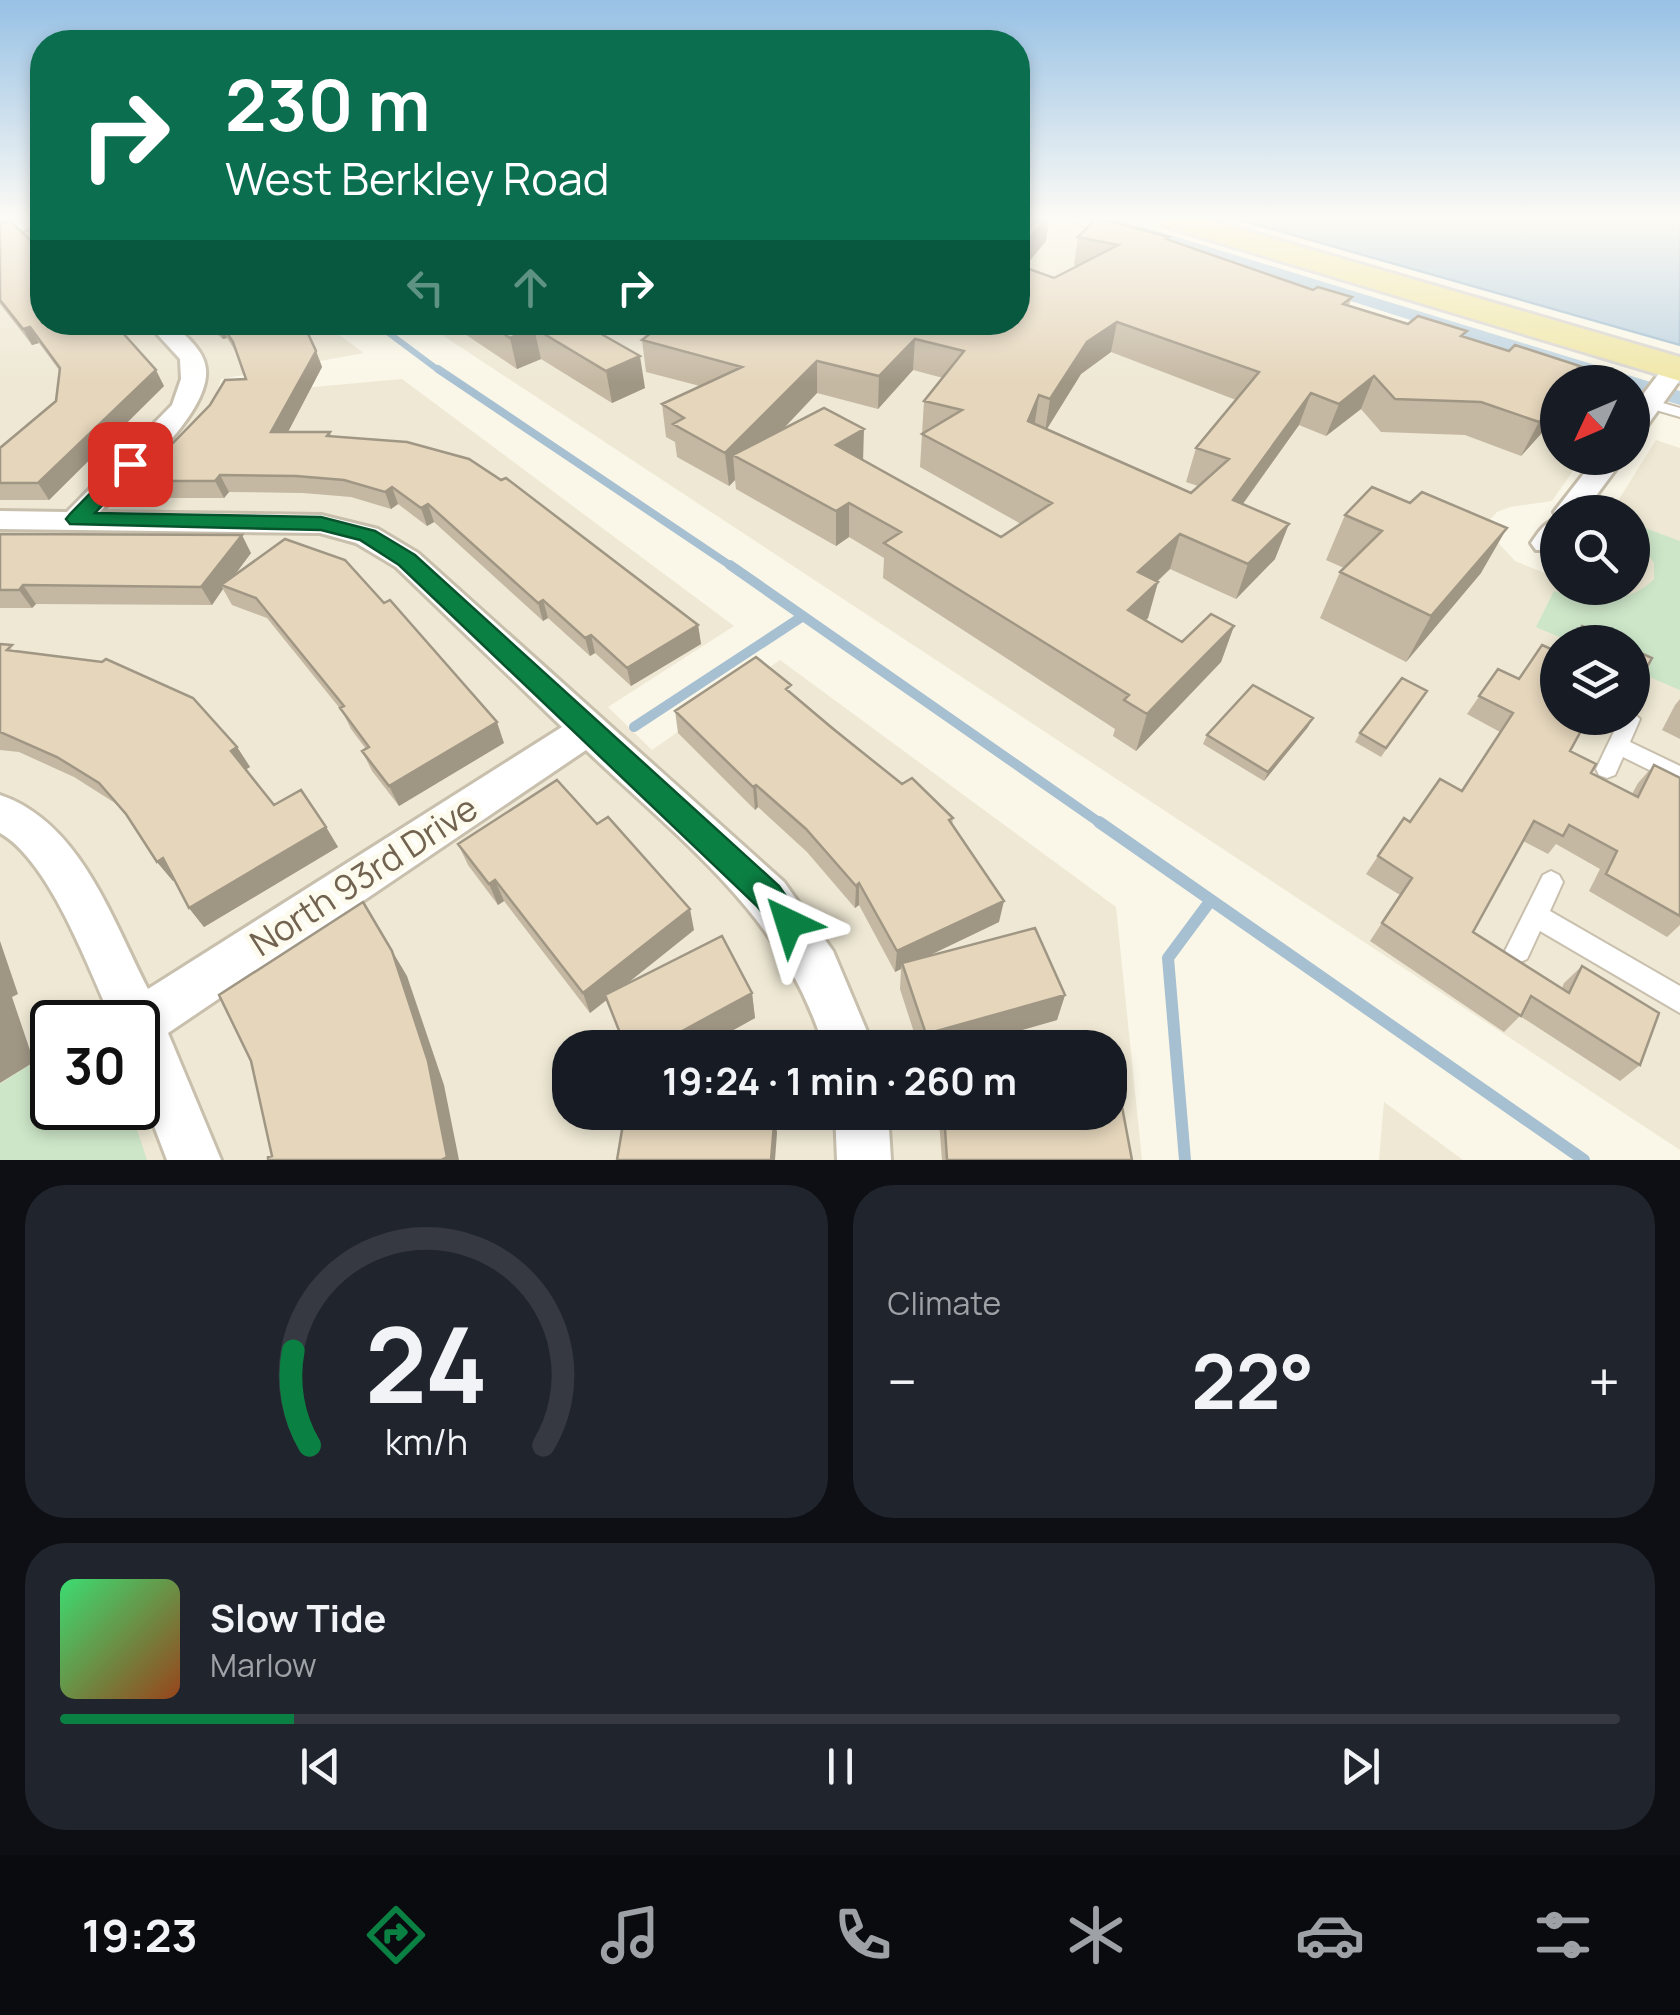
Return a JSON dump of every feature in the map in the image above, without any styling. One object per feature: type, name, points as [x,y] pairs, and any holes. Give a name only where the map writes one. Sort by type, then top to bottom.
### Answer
[{"type":"main road","points":[[1331,274],[1659,387]]},
{"type":"street","points":[[77,519],[184,408],[198,372],[192,355],[171,335]]},
{"type":"street","points":[[0,520],[291,522],[321,524],[368,536],[407,560],[768,896],[810,950],[838,1008],[844,1030]]},
{"type":"street","name":"North 93rd Drive","points":[[160,1009],[589,729]]},
{"type":"street","points":[[0,812],[27,827],[70,882],[128,1000]]},
{"type":"street","points":[[160,1075],[194,1160]]},
{"type":"street","points":[[862,1130],[864,1160]]},
{"type":"lane","points":[[1659,387],[1680,413]]},
{"type":"lane","points":[[1607,769],[1622,735]]},
{"type":"lane","points":[[1617,745],[1680,776]]},
{"type":"lane","points":[[1518,951],[1551,882]]},
{"type":"lane","points":[[1535,915],[1680,1000]]},
{"type":"shaded area","points":[[0,274],[30,274],[30,335],[339,335],[364,353],[221,379],[216,396],[402,379],[734,626],[608,707],[652,750],[780,660],[1116,907],[1142,1160],[0,1160]]},
{"type":"shaded area","points":[[1030,274],[1224,274],[1540,375],[1540,475],[1570,475],[1556,495],[1540,495],[1540,503],[1497,512],[1487,523],[1492,536],[1515,561],[1540,571],[1540,605],[1650,605],[1650,495],[1622,495],[1634,475],[1650,475],[1650,450],[1656,440],[1680,448],[1680,1150],[442,335],[1030,335]]},
{"type":"shaded area","points":[[1384,1102],[1463,1160],[1379,1160]]},
{"type":"green space","points":[[1650,530],[1680,541],[1680,690],[1650,677],[1650,625],[1536,627],[1547,605],[1650,605],[1654,563],[1650,557]]},
{"type":"green space","points":[[30,1064],[30,1130],[137,1130],[147,1160],[0,1160],[0,1084]]},
{"type":"water","points":[[1431,274],[1680,274],[1680,345]]},
{"type":"building","points":[[0,274],[30,274],[30,327],[23,329],[0,300]]},
{"type":"building","points":[[1030,274],[1054,278],[1061,274],[1267,274],[1313,290],[1318,287],[1352,297],[1343,304],[1408,324],[1418,316],[1467,331],[1461,336],[1509,351],[1515,345],[1577,365],[1540,365],[1539,422],[1481,402],[1395,399],[1374,376],[1339,404],[1311,393],[1233,500],[1289,524],[1248,564],[1180,534],[1138,572],[1158,582],[1128,610],[1182,642],[1211,614],[1234,626],[1147,714],[1124,700],[1129,695],[884,543],[901,532],[849,503],[836,511],[733,455],[824,408],[864,429],[836,445],[1001,537],[1052,503],[922,434],[962,410],[924,401],[964,351],[915,339],[879,376],[817,361],[725,453],[673,424],[684,418],[662,404],[742,367],[642,340],[648,335],[1030,335]],"holes":[[[1117,322],[1259,372],[1196,448],[1229,459],[1191,493],[1028,421],[1039,395],[1050,399],[1087,342]]]},
{"type":"building","points":[[36,335],[125,335],[156,370],[38,483],[0,483],[0,448],[56,401],[60,368]]},
{"type":"building","points":[[228,335],[309,335],[316,351],[271,432],[330,432],[327,436],[407,442],[469,459],[501,480],[506,478],[698,625],[627,668],[591,635],[585,638],[543,600],[538,603],[428,504],[421,508],[392,487],[385,492],[344,480],[296,476],[220,475],[215,481],[136,481],[210,405],[225,380],[246,379]]},
{"type":"building","points":[[546,335],[603,335],[640,356],[606,371]]},
{"type":"building","points":[[1372,487],[1410,503],[1422,492],[1507,528],[1431,616],[1340,572],[1382,531],[1345,515]]},
{"type":"building","points":[[0,534],[242,535],[201,587],[23,585],[19,590],[0,590]]},
{"type":"building","points":[[285,539],[345,560],[384,603],[390,600],[497,722],[389,786],[362,751],[369,747],[340,708],[344,706],[256,598],[221,585]]},
{"type":"building","points":[[0,644],[12,645],[7,650],[102,662],[106,659],[193,698],[237,747],[231,751],[274,805],[301,790],[326,827],[189,908],[163,858],[157,862],[126,814],[99,783],[57,757],[0,732]]},
{"type":"building","points":[[1540,648],[1540,735],[1579,735],[1570,751],[1596,764],[1591,773],[1638,797],[1654,765],[1680,778],[1680,916],[1606,874],[1617,851],[1569,825],[1563,836],[1534,821],[1473,932],[1569,993],[1582,966],[1659,1013],[1640,1065],[1531,996],[1521,1016],[1382,923],[1412,878],[1378,856],[1404,818],[1410,822],[1440,779],[1462,791],[1513,713],[1479,696],[1498,669],[1519,679]]},
{"type":"building","points":[[756,657],[791,685],[786,689],[832,728],[902,784],[912,778],[953,818],[949,820],[1004,901],[897,951],[859,883],[856,886],[806,829],[756,785],[753,787],[675,711]]},
{"type":"building","points":[[1402,678],[1427,691],[1386,748],[1360,733]]},
{"type":"building","points":[[1253,685],[1313,718],[1268,772],[1207,735]]},
{"type":"building","points":[[557,780],[597,824],[608,817],[690,909],[583,993],[495,880],[489,884],[458,844]]},
{"type":"building","points":[[363,902],[392,951],[428,1061],[447,1157],[268,1160],[272,1156],[251,1061],[219,995]]},
{"type":"building","points":[[1035,928],[1065,995],[940,1030],[925,1030],[902,963]]},
{"type":"building","points":[[722,936],[752,993],[684,1030],[619,1030],[605,995]]},
{"type":"building","points":[[622,1130],[774,1130],[771,1160],[617,1160]]},
{"type":"building","points":[[945,1130],[1126,1130],[1132,1160],[947,1160]]},
{"type":"waterway","points":[[1278,274],[1574,365]]},
{"type":"waterway","points":[[391,335],[441,372]]},
{"type":"waterway","points":[[438,369],[734,568]]},
{"type":"waterway","points":[[1650,389],[1680,398]]},
{"type":"waterway","points":[[730,565],[1103,825]]},
{"type":"waterway","points":[[634,727],[803,616]]},
{"type":"waterway","points":[[1099,822],[1211,900]]},
{"type":"waterway","points":[[1185,1160],[1168,958],[1211,900]]},
{"type":"waterway","points":[[1211,900],[1584,1160]]},
{"type":"route","points":[[130,464],[77,519],[321,524],[368,536],[407,560],[768,896],[789,923]]}]
